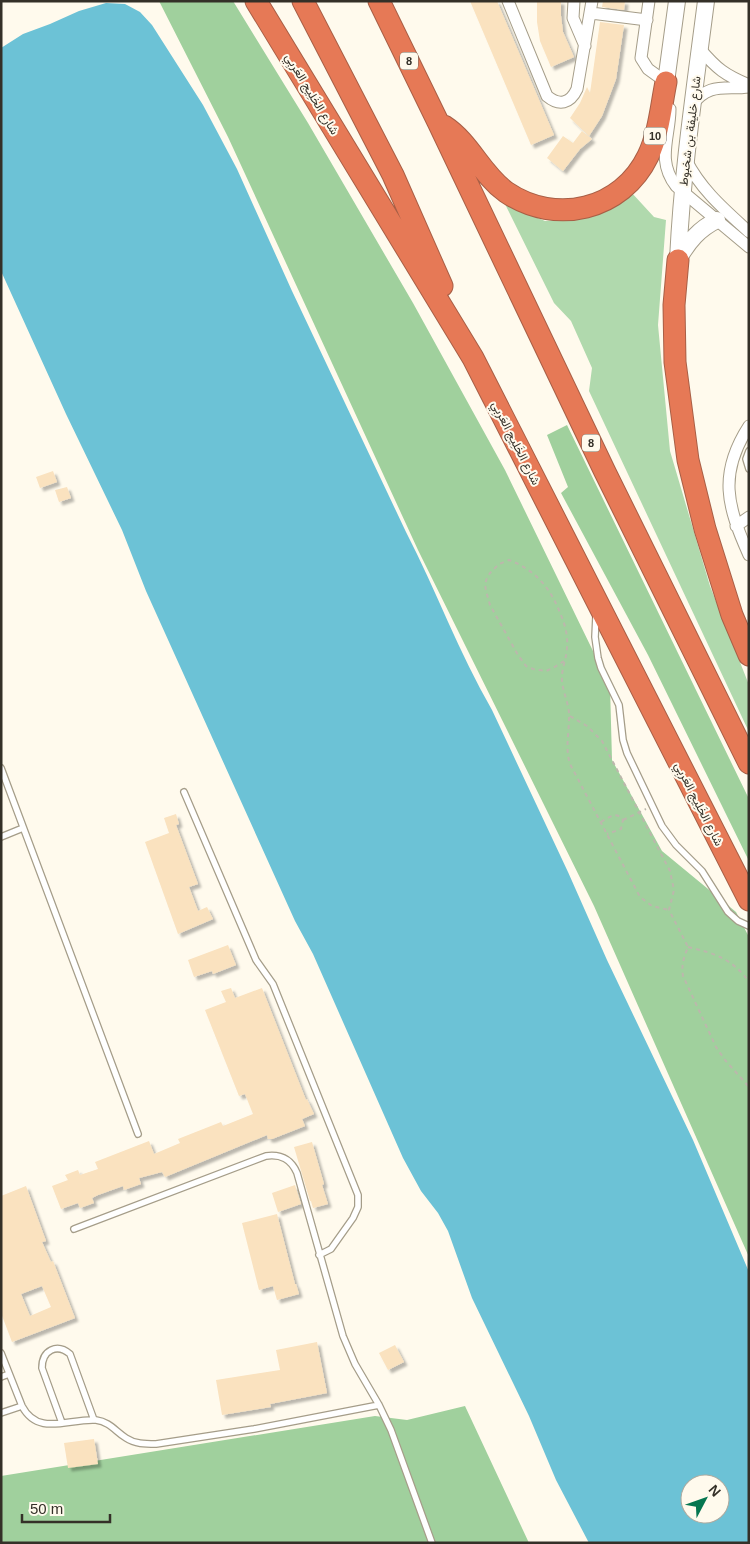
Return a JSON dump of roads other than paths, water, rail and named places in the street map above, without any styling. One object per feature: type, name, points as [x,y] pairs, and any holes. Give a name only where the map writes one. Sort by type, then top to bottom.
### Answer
[{"type":"highway","points":[[303,1],[393,174],[472,358]]},
{"type":"highway","name":"8","points":[[379,1],[605,472],[749,763]]},
{"type":"highway","name":"شارع الخَلِيج العَربِي","points":[[261,10],[472,358],[749,900]]},
{"type":"highway","name":"10","points":[[438,122],[452,131],[496,183],[516,198],[550,209],[580,208],[609,198],[629,184],[643,166],[653,145],[666,82]]},
{"type":"highway","points":[[678,260],[674,305],[675,362],[688,460],[705,529],[732,615],[749,655]]},
{"type":"main road","points":[[251,1],[261,10]]},
{"type":"main road","name":"10","points":[[666,82],[677,1]]},
{"type":"main road","name":"شارع خليفة بن شخبوط","points":[[678,260],[691,106],[706,1]]},
{"type":"main road","points":[[678,260],[696,234],[717,220]]},
{"type":"street","points":[[508,1],[543,89],[553,101],[560,103],[568,101],[574,96],[577,89],[592,7],[647,20]]},
{"type":"street","points":[[574,1],[573,18],[585,46]]},
{"type":"street","points":[[649,1],[641,53],[642,62],[648,69],[666,82],[670,119],[665,161],[670,178],[683,192],[749,247]]},
{"type":"street","points":[[700,49],[716,67],[749,86]]},
{"type":"street","points":[[691,106],[700,96],[710,90],[723,87],[749,86]]},
{"type":"street","points":[[686,159],[699,182],[710,195],[749,232]]},
{"type":"street","points":[[749,426],[736,449],[742,466],[729,489],[731,508],[736,526],[749,555]]},
{"type":"street","points":[[736,526],[749,517]]},
{"type":"lane","points":[[742,466],[749,451]]},
{"type":"lane","points":[[598,606],[594,626],[598,658],[619,705],[623,740],[627,753],[652,806],[666,833],[702,871],[728,912],[738,921],[749,926]]},
{"type":"lane","points":[[1,768],[138,1134]]},
{"type":"lane","points":[[184,792],[256,960],[273,984],[358,1195],[358,1207],[352,1218],[330,1249],[320,1255]]},
{"type":"lane","points":[[1,837],[23,828]]},
{"type":"lane","points":[[74,1229],[266,1156],[279,1156],[290,1162],[297,1173],[338,1322],[355,1364],[391,1430],[432,1543]]},
{"type":"lane","points":[[62,1423],[42,1368],[44,1356],[54,1349],[60,1348],[70,1354],[94,1420]]},
{"type":"lane","points":[[1,1353],[25,1414],[32,1419],[39,1423],[48,1424],[94,1420],[104,1422],[126,1438],[142,1444],[156,1444],[254,1429],[379,1405]]},
{"type":"lane","points":[[1,1377],[9,1374]]},
{"type":"lane","points":[[1,1413],[22,1406]]},
{"type":"water","points":[[106,3],[125,4],[140,12],[152,25],[203,105],[237,169],[292,291],[469,666],[492,710],[607,960],[693,1140],[749,1272],[749,1543],[589,1543],[556,1480],[529,1416],[472,1298],[448,1231],[438,1213],[421,1191],[403,1158],[313,954],[295,921],[146,591],[122,530],[66,414],[1,271],[1,48],[23,34],[79,11]]}]
